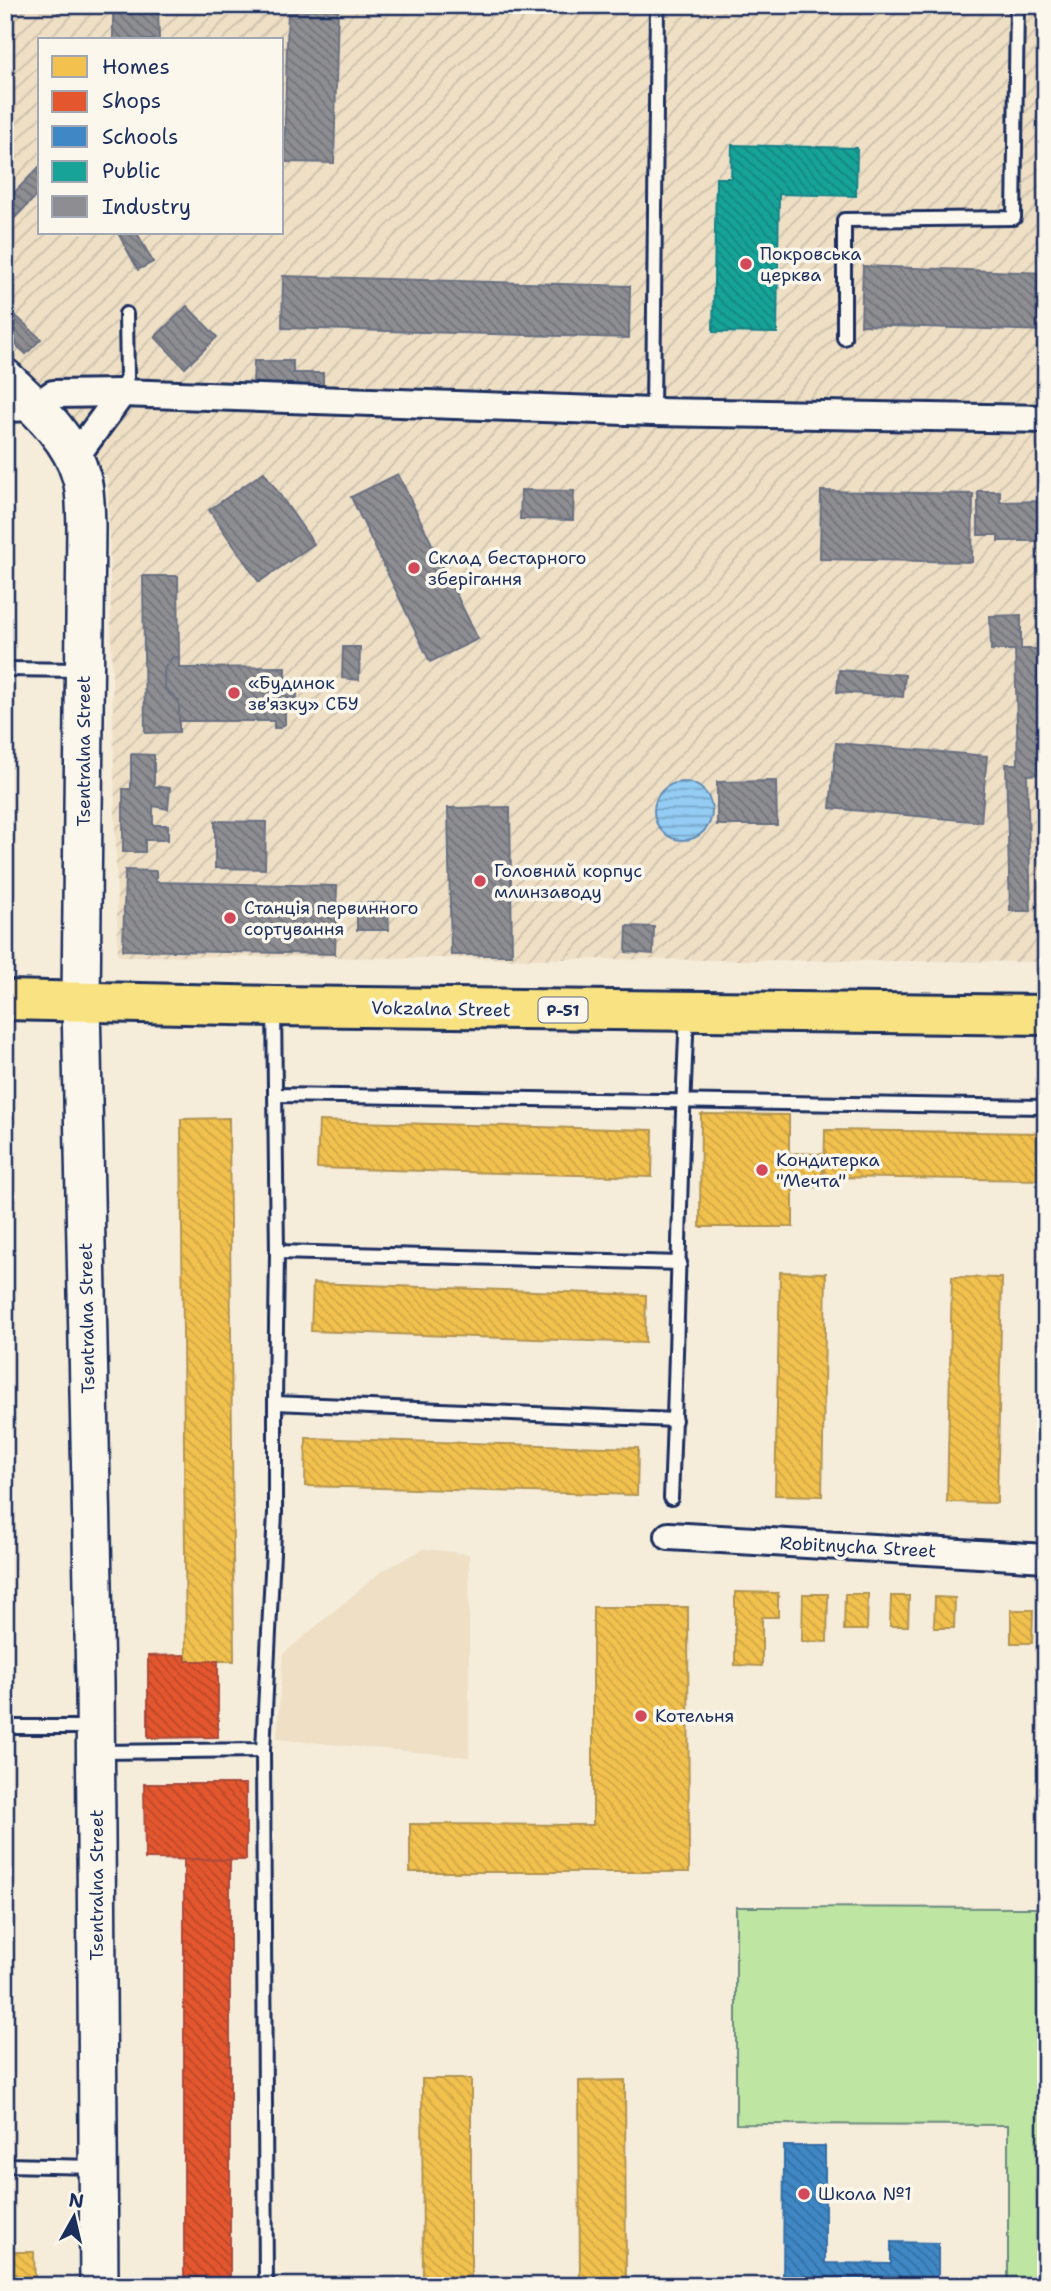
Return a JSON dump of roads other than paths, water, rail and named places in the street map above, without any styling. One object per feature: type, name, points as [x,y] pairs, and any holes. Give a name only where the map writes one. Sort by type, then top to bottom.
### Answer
[{"type":"main road","name":"Vokzalna Street","points":[[5,1000],[688,1012],[1046,1015]]},
{"type":"street","name":"Tsentralna Street","points":[[5,378],[20,407],[64,440],[75,457],[82,479],[86,525],[81,1002],[96,1739],[99,2286]]},
{"type":"street","points":[[75,457],[122,393]]},
{"type":"street","points":[[20,407],[53,394],[122,393],[653,412],[1046,419]]},
{"type":"street","name":"Robitnycha Street","points":[[670,1536],[1046,1558]]},
{"type":"lane","points":[[653,412],[657,5]]},
{"type":"lane","points":[[844,338],[844,220],[1014,218],[1017,5]]},
{"type":"lane","points":[[122,393],[127,377],[126,314]]},
{"type":"lane","points":[[5,669],[85,670]]},
{"type":"lane","points":[[266,2286],[263,1750],[275,1513],[277,1252],[274,1006]]},
{"type":"lane","points":[[671,1498],[688,1012]]},
{"type":"lane","points":[[276,1095],[1046,1107]]},
{"type":"lane","points":[[277,1252],[680,1263]]},
{"type":"lane","points":[[275,1403],[674,1420]]},
{"type":"lane","points":[[5,1727],[96,1739],[263,1750]]},
{"type":"lane","points":[[5,2165],[99,2166]]},
{"type":"water","points":[[683,782],[694,784],[707,795],[712,811],[710,822],[699,835],[683,840],[672,838],[659,827],[654,811],[656,800],[667,787]]},
{"type":"place","name":"Покровська церква","points":[[746,264]]},
{"type":"place","name":"Склад бестарного зберігання","points":[[414,568]]},
{"type":"place","name":"«Будинок зв'язку» СБУ","points":[[234,693]]},
{"type":"place","name":"Головний корпус млинзаводу","points":[[480,881]]},
{"type":"place","name":"Станція первинного сортування","points":[[230,918]]},
{"type":"place","name":"Кондитерка \"Мечта\"","points":[[762,1170]]},
{"type":"place","name":"Котельня","points":[[641,1716]]},
{"type":"place","name":"Школа №1","points":[[804,2194]]}]
